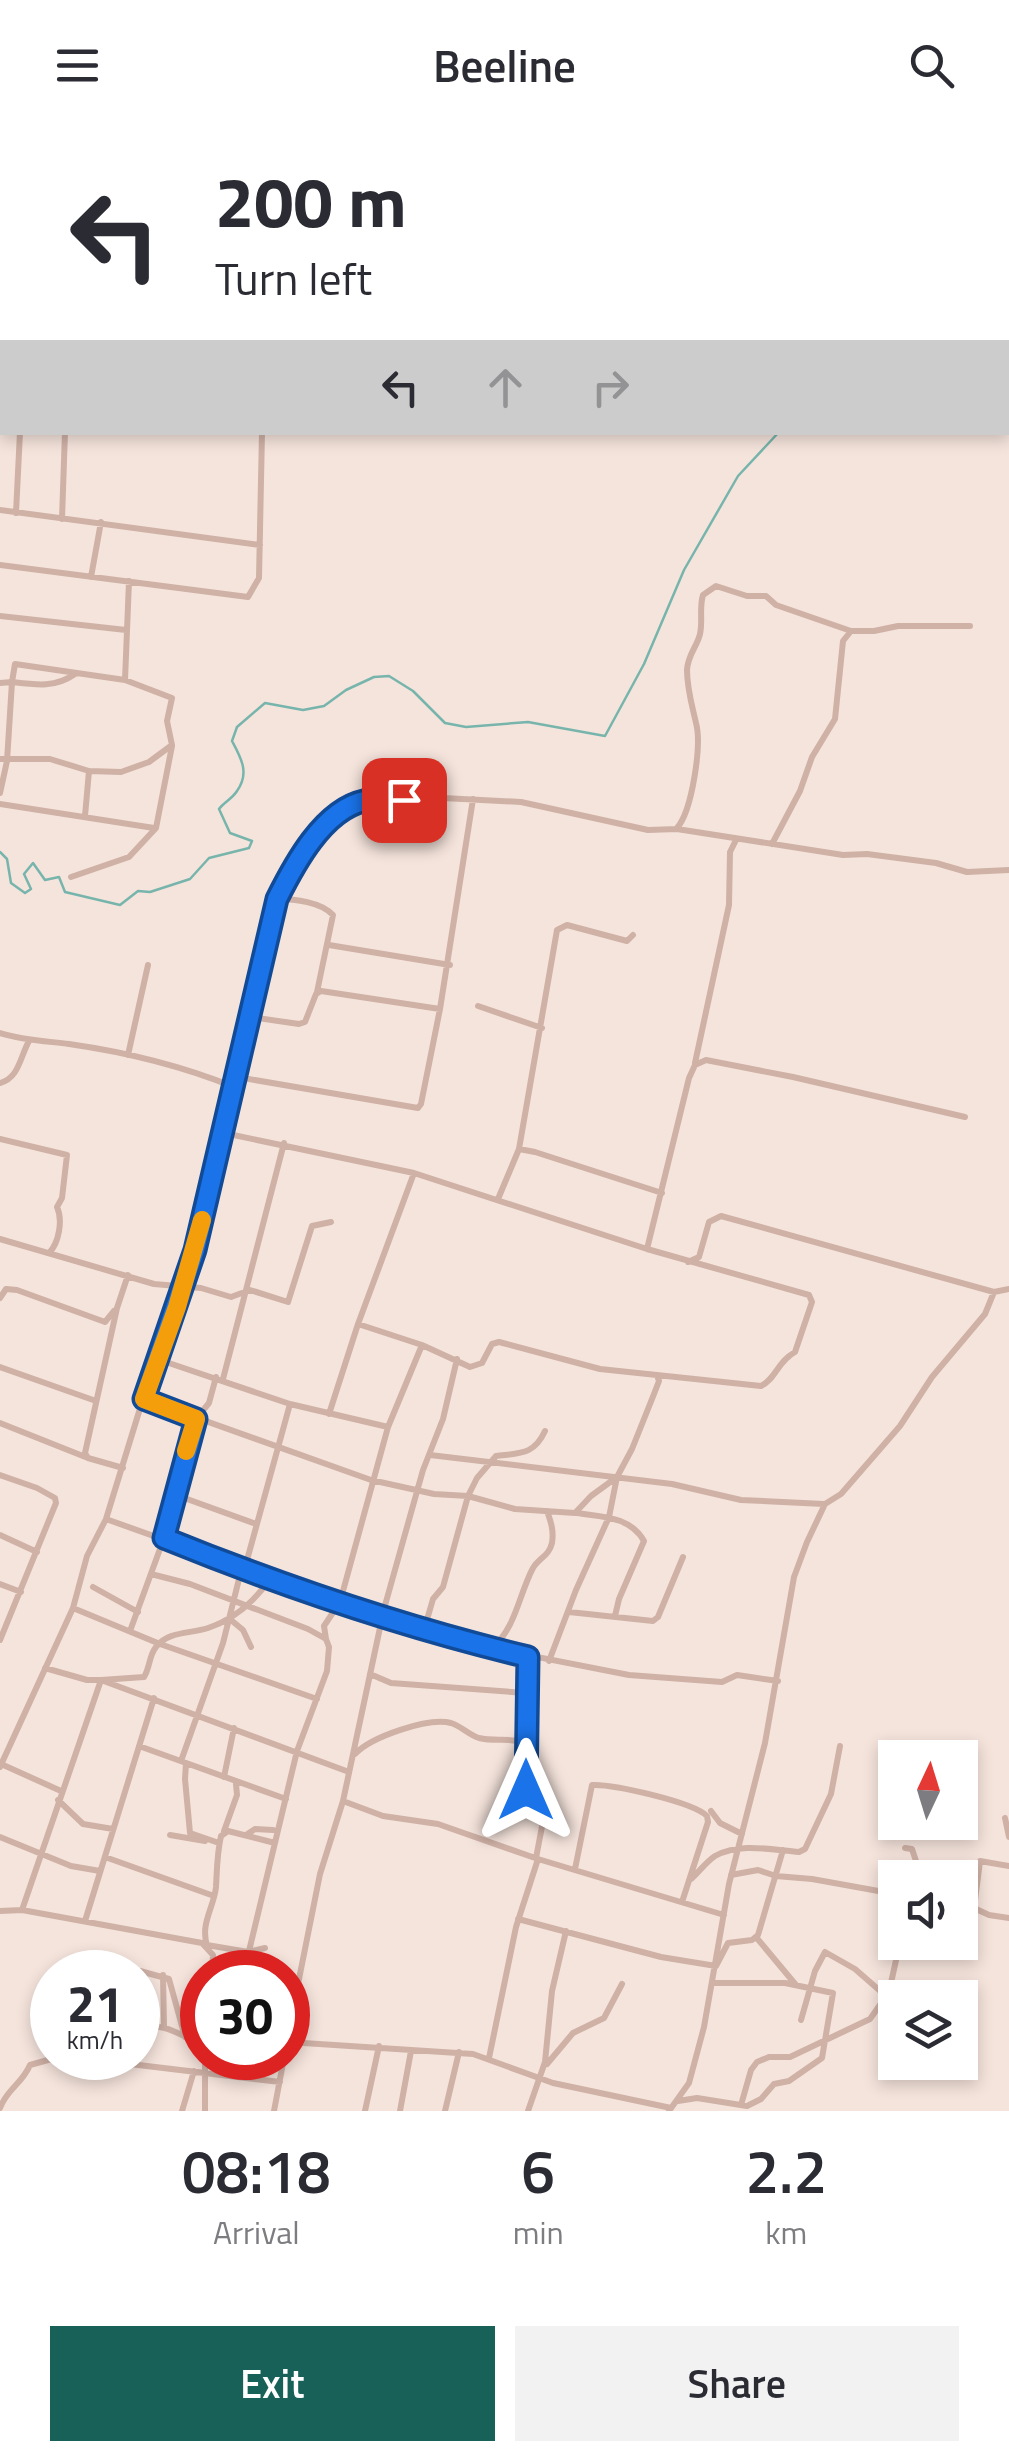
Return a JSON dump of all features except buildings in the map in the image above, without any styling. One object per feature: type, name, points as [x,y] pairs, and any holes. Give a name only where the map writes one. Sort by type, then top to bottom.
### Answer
[{"type":"street","points":[[16,513],[20,435]]},
{"type":"street","points":[[62,519],[65,435]]},
{"type":"street","points":[[0,564],[248,596],[260,578],[262,435]]},
{"type":"street","points":[[0,510],[260,545]]},
{"type":"street","points":[[91,577],[101,522]]},
{"type":"street","points":[[124,680],[129,582]]},
{"type":"street","points":[[676,828],[684,818],[694,785],[698,734],[690,710],[688,664],[700,635],[703,595],[716,586],[747,596],[766,596],[776,605],[850,631],[970,626]]},
{"type":"street","points":[[0,616],[126,630]]},
{"type":"street","points":[[772,845],[812,758],[835,720],[843,641],[850,631]]},
{"type":"street","points":[[0,793],[15,664],[124,680],[172,698],[168,721],[172,744],[156,828],[129,858],[71,877]]},
{"type":"street","points":[[0,683],[44,686],[62,683],[75,674]]},
{"type":"street","points":[[4,760],[50,759],[90,770],[121,772],[149,762],[172,744]]},
{"type":"street","points":[[84,816],[90,770]]},
{"type":"street","points":[[236,1077],[418,1108],[450,965],[474,799]]},
{"type":"street","points":[[113,1829],[83,1824],[59,1796],[1,1765],[3,1751],[73,1608],[87,1556],[106,1519],[183,1287],[224,1132],[277,899],[301,853],[340,811],[364,801],[521,802],[648,830],[676,828],[772,845],[936,862],[967,872],[1009,870]]},
{"type":"street","points":[[0,804],[156,828]]},
{"type":"street","points":[[646,1250],[688,1078],[695,1064],[728,905],[729,861],[736,840]]},
{"type":"street","points":[[250,1017],[305,1022],[329,945],[333,915],[328,909],[277,899]]},
{"type":"street","points":[[498,1199],[518,1150],[555,938],[561,926],[627,941],[633,935]]},
{"type":"street","points":[[329,945],[450,965]]},
{"type":"street","points":[[128,1055],[148,965]]},
{"type":"street","points":[[316,994],[321,991],[440,1009]]},
{"type":"street","points":[[478,1006],[542,1028]]},
{"type":"street","points":[[0,1032],[29,1041],[128,1055],[202,1074],[234,1088]]},
{"type":"street","points":[[0,1083],[16,1072],[29,1041]]},
{"type":"street","points":[[695,1064],[706,1060],[794,1077],[965,1117]]},
{"type":"street","points":[[224,1132],[414,1174],[687,1263],[799,1291],[812,1302],[795,1352],[783,1359],[765,1385],[600,1369],[499,1342],[492,1344],[476,1368],[358,1324]]},
{"type":"street","points":[[0,1139],[67,1155],[62,1198],[56,1207],[60,1218],[57,1242],[49,1254]]},
{"type":"street","points":[[130,1632],[164,1538],[196,1419],[209,1403],[219,1378],[284,1144]]},
{"type":"street","points":[[518,1150],[662,1194]]},
{"type":"street","points":[[329,1414],[414,1174]]},
{"type":"street","points":[[687,1263],[699,1257],[709,1222],[721,1216],[994,1292],[1009,1289]]},
{"type":"street","points":[[0,1239],[154,1284],[231,1297],[250,1290],[288,1302],[312,1226],[331,1222]]},
{"type":"street","points":[[88,1458],[85,1453],[116,1308],[128,1275]]},
{"type":"street","points":[[0,1298],[6,1290],[17,1290],[105,1322],[116,1308]]},
{"type":"street","points":[[430,1455],[672,1484],[741,1500],[825,1504],[841,1494],[900,1426],[932,1377],[986,1314],[994,1292]]},
{"type":"street","points":[[315,1633],[340,1602],[371,1480],[422,1345]]},
{"type":"street","points":[[156,1359],[290,1404],[388,1428]]},
{"type":"street","points":[[303,1950],[320,1874],[343,1801],[383,1618],[417,1491],[443,1420],[457,1359]]},
{"type":"street","points":[[0,1367],[96,1401]]},
{"type":"street","points":[[550,1660],[608,1518],[617,1477],[654,1394],[659,1381],[657,1374]]},
{"type":"street","points":[[144,1399],[371,1480],[417,1491],[468,1496],[516,1509],[624,1521],[644,1541],[615,1616]]},
{"type":"street","points":[[244,1571],[290,1404]]},
{"type":"street","points":[[0,1423],[123,1468]]},
{"type":"street","points":[[424,1630],[433,1600],[443,1586],[468,1496],[487,1463],[496,1456],[530,1452],[538,1446],[545,1431]]},
{"type":"street","points":[[0,1475],[55,1498],[0,1640]]},
{"type":"street","points":[[575,1513],[617,1477]]},
{"type":"street","points":[[176,1495],[256,1524]]},
{"type":"street","points":[[310,2043],[458,2052],[489,2058],[581,2091],[670,2110],[693,2072],[731,1875],[778,1681],[794,1577],[825,1504]]},
{"type":"street","points":[[492,1648],[504,1638],[534,1566],[552,1546],[553,1528],[547,1511]]},
{"type":"street","points":[[106,1519],[383,1618],[528,1657],[642,1676],[722,1682],[738,1675],[778,1681]]},
{"type":"street","points":[[0,1535],[36,1552]]},
{"type":"street","points":[[569,1612],[640,1622],[658,1617],[683,1557]]},
{"type":"street","points":[[152,1574],[248,1605],[326,1640]]},
{"type":"street","points":[[206,1841],[190,1833],[184,1762],[239,1579]]},
{"type":"street","points":[[45,1668],[87,1680],[144,1676],[156,1646],[174,1634],[207,1629],[230,1619],[270,1579]]},
{"type":"street","points":[[0,1584],[21,1592]]},
{"type":"street","points":[[93,1587],[138,1612]]},
{"type":"street","points":[[73,1608],[160,1644],[317,1699]]},
{"type":"street","points":[[230,1619],[243,1630],[251,1647]]},
{"type":"street","points":[[248,1950],[297,1751],[327,1671],[330,1648],[324,1626]]},
{"type":"street","points":[[489,2058],[544,1816],[526,1801],[528,1657]]},
{"type":"street","points":[[370,1674],[391,1683],[526,1693]]},
{"type":"street","points":[[101,1680],[349,1772]]},
{"type":"street","points":[[22,1910],[101,1680]]},
{"type":"street","points":[[85,1922],[154,1698]]},
{"type":"street","points":[[353,1757],[381,1736],[447,1722],[478,1738],[526,1743]]},
{"type":"street","points":[[224,1777],[234,1728]]},
{"type":"street","points":[[139,1746],[286,1799]]},
{"type":"street","points":[[690,1880],[714,1857],[738,1850],[799,1852],[807,1847],[831,1794],[840,1746]]},
{"type":"street","points":[[210,1950],[204,1934],[214,1896],[219,1843],[237,1795],[236,1784]]},
{"type":"street","points":[[576,1869],[592,1786],[614,1785],[699,1808],[708,1816],[682,1902]]},
{"type":"street","points":[[343,1801],[383,1816],[438,1824],[537,1859],[724,1915]]},
{"type":"street","points":[[711,1811],[720,1823],[742,1834]]},
{"type":"street","points":[[1005,1818],[1009,1837]]},
{"type":"street","points":[[244,1835],[255,1829],[273,1830]]},
{"type":"street","points":[[224,1832],[275,1843]]},
{"type":"street","points":[[170,1835],[219,1843]]},
{"type":"street","points":[[0,1837],[71,1866],[100,1871]]},
{"type":"street","points":[[906,1848],[912,1849],[916,1860]]},
{"type":"street","points":[[756,1937],[782,1850]]},
{"type":"street","points":[[105,1857],[214,1896]]},
{"type":"street","points":[[978,1877],[980,1861],[1009,1866]]},
{"type":"street","points":[[731,1875],[758,1870],[878,1891]]},
{"type":"street","points":[[0,1911],[22,1910],[236,1950]]},
{"type":"street","points":[[978,1910],[1009,1918]]},
{"type":"street","points":[[518,1919],[661,1957],[716,1966]]},
{"type":"street","points":[[528,2111],[545,2062],[552,1991],[566,1931]]},
{"type":"street","points":[[716,1966],[728,1942],[756,1937]]},
{"type":"street","points":[[677,2101],[697,2098],[741,2106],[761,2099],[774,2084],[789,2081],[822,2058],[822,2040],[833,1993],[808,1992],[795,1984],[756,1937]]},
{"type":"street","points":[[256,1950],[265,1948]]},
{"type":"street","points":[[801,2020],[824,1952],[855,1969],[878,1989]]},
{"type":"street","points":[[160,1973],[169,1979],[180,2015]]},
{"type":"street","points":[[163,1974],[164,2026]]},
{"type":"street","points":[[713,1983],[795,1984]]},
{"type":"street","points":[[538,2078],[567,2038],[604,2018],[622,1984]]},
{"type":"street","points":[[808,1992],[812,2005]]},
{"type":"street","points":[[741,2106],[757,2062],[768,2057],[790,2057],[870,2019],[878,2008]]},
{"type":"street","points":[[160,2026],[180,2034]]},
{"type":"street","points":[[365,2111],[379,2046]]},
{"type":"street","points":[[400,2111],[412,2051]]},
{"type":"street","points":[[445,2111],[458,2052]]},
{"type":"street","points":[[0,2108],[6,2092],[24,2080],[30,2066]]},
{"type":"street","points":[[182,2111],[191,2080]]},
{"type":"street","points":[[204,2080],[205,2111]]},
{"type":"street","points":[[265,2080],[280,2082],[274,2111]]},
{"type":"waterway","points":[[0,852],[7,859],[11,883],[25,893],[31,889],[24,874],[33,863],[45,880],[59,877],[65,892],[120,905],[138,891],[150,892],[190,879],[209,858],[249,848],[252,841],[230,833],[219,809],[235,794],[243,778],[241,760],[232,741],[237,727],[265,703],[303,710],[324,706],[374,677],[389,676],[413,691],[445,723],[466,727],[528,722],[605,736],[644,664],[684,570],[738,476],[776,435]]},
{"type":"slow traffic","points":[[186,1451],[196,1419],[144,1399],[177,1307],[202,1220]]},
{"type":"route","points":[[404,800],[364,801],[340,811],[301,853],[277,899],[195,1250],[144,1399],[196,1419],[164,1538],[244,1571],[383,1618],[528,1657],[526,1790]]}]
